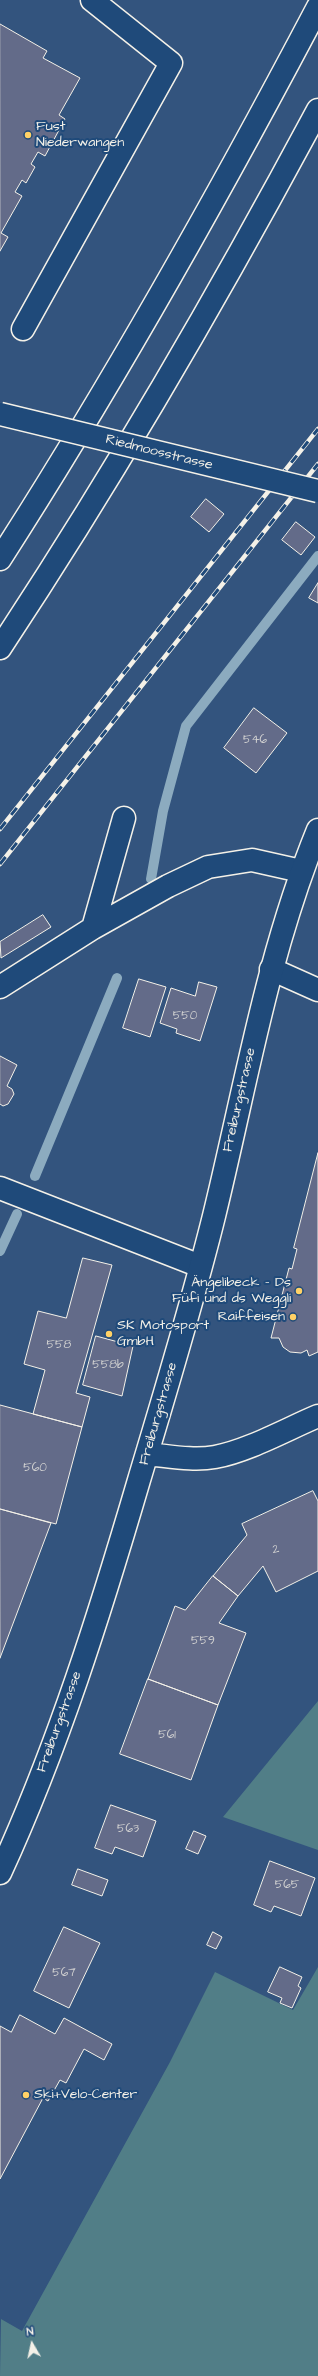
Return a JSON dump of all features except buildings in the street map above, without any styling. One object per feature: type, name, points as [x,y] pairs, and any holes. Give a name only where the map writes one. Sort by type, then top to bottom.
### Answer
[{"type":"main road","points":[[23,329],[171,63],[92,0]]},
{"type":"main road","points":[[0,559],[61,462],[159,298],[237,159],[318,7]]},
{"type":"main road","points":[[0,648],[102,487],[191,338],[318,110]]},
{"type":"main road","name":"Riedmoosstrasse","points":[[0,414],[318,491]]},
{"type":"main road","points":[[93,928],[124,818]]},
{"type":"main road","name":"Freiburgstrasse","points":[[0,1873],[61,1721],[112,1574],[200,1266],[271,969],[289,905],[318,830]]},
{"type":"main road","points":[[0,987],[93,928],[168,886],[208,868],[252,860],[301,871]]},
{"type":"main road","points":[[271,969],[318,990]]},
{"type":"main road","points":[[0,1188],[200,1266]]},
{"type":"main road","points":[[147,1454],[198,1458],[216,1457],[238,1450],[318,1416]]},
{"type":"green space","points":[[318,1701],[318,1850],[223,1817]]},
{"type":"green space","points":[[318,1967],[318,2376],[0,2376],[1,2319],[22,2331],[170,2062],[215,1972],[293,2010]]},
{"type":"waterway","points":[[151,879],[163,811],[186,726],[318,556]]},
{"type":"waterway","points":[[35,1176],[117,978]]},
{"type":"waterway","points":[[0,1251],[17,1214]]},
{"type":"railway","points":[[0,829],[318,429]]},
{"type":"railway","points":[[0,864],[318,464]]},
{"type":"place","name":"Fust Niederwangen","points":[[28,135]]},
{"type":"place","name":"Ängelibeck - Ds Füfi und ds Weggli","points":[[299,1291]]},
{"type":"place","name":"Raiffeisen","points":[[293,1317]]},
{"type":"place","name":"SK Motosport GmbH","points":[[109,1334]]},
{"type":"place","name":"Ski+Velo-Center","points":[[26,2095]]}]
